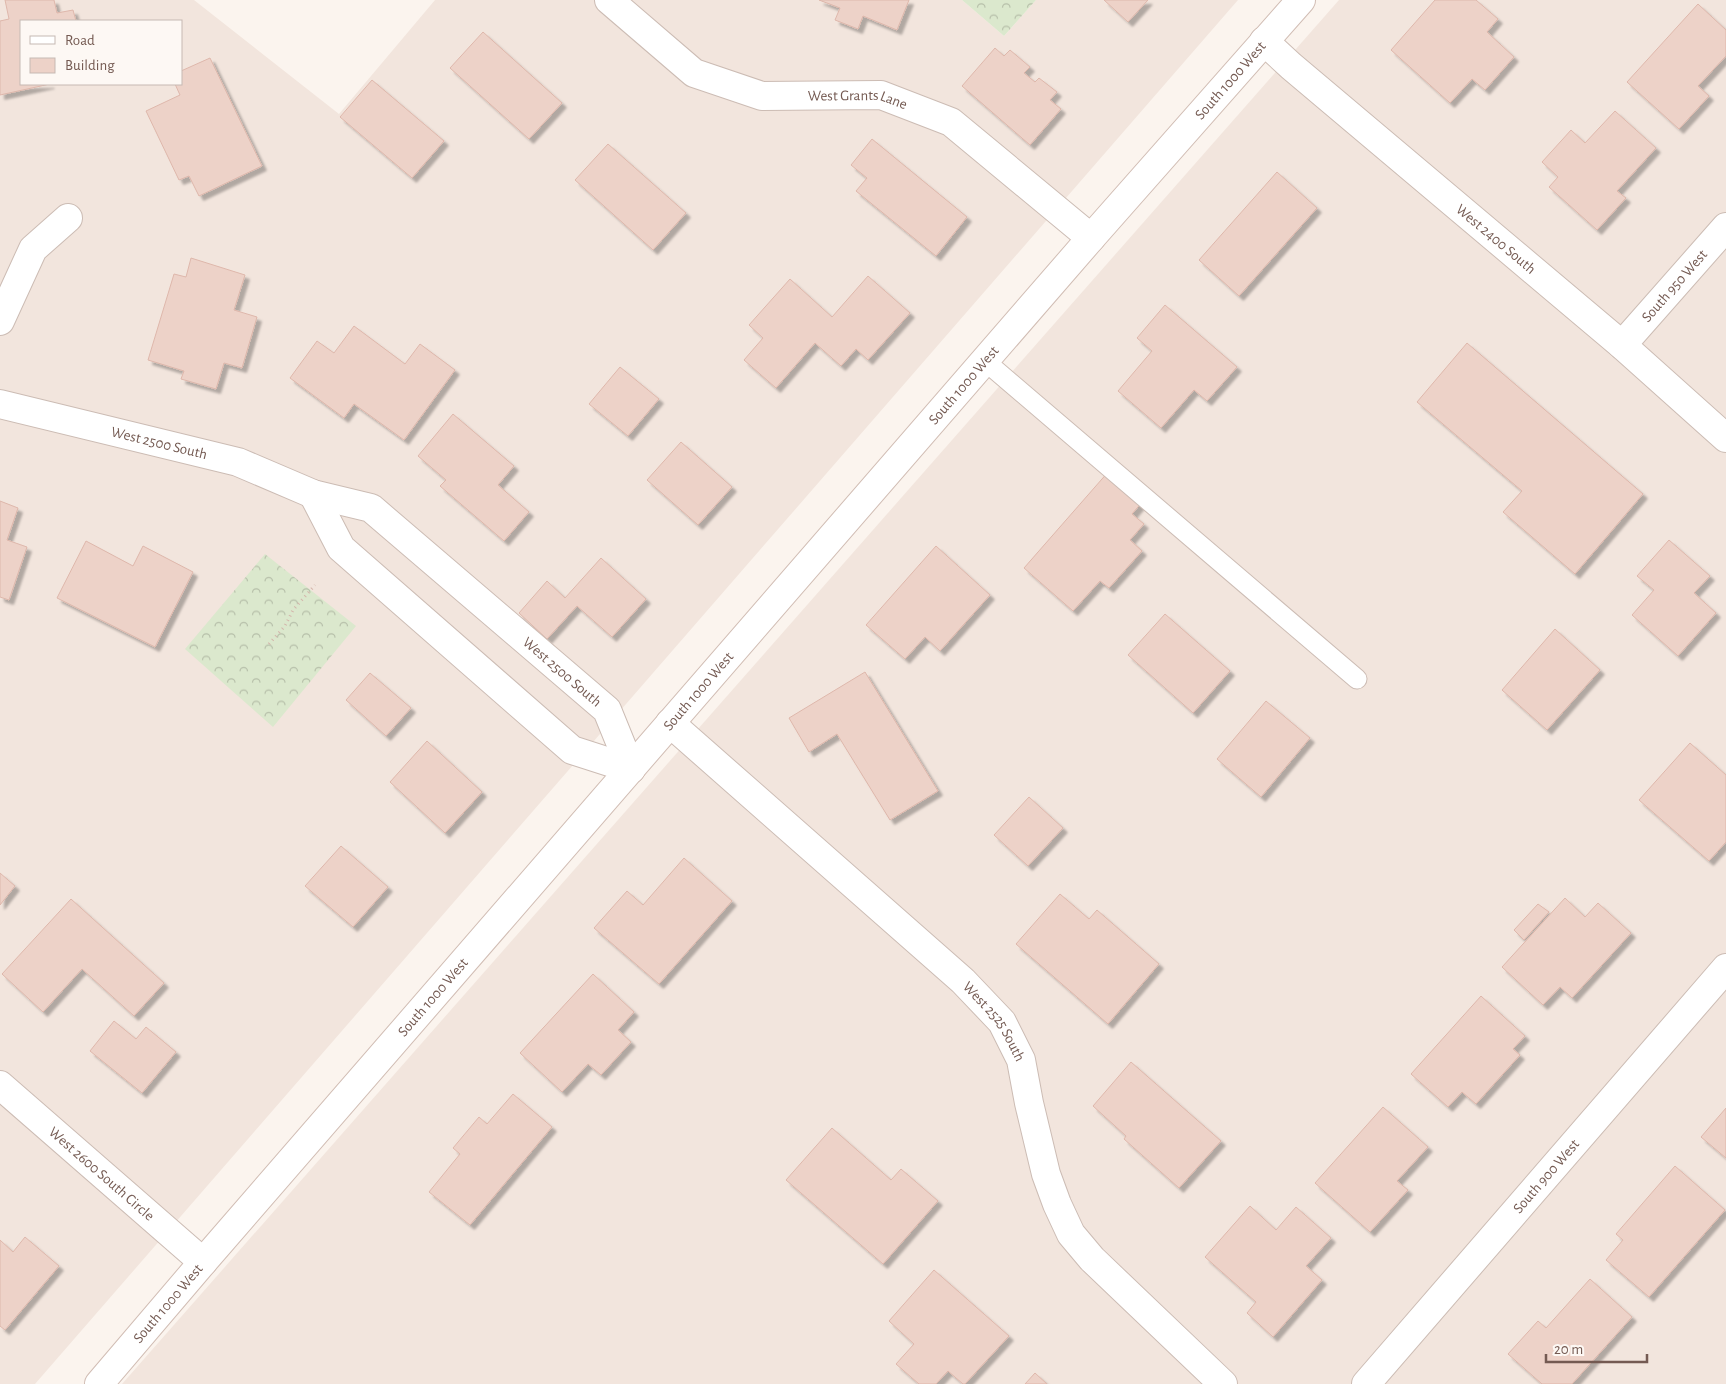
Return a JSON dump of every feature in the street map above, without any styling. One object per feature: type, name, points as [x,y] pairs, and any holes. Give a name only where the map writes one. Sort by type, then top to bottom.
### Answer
[{"type":"street","name":"West Grants Lane","points":[[609,0],[694,73],[762,96],[881,95],[951,122],[1091,238]]},
{"type":"street","name":"South 1000 West","points":[[99,1384],[1091,238],[1302,0]]},
{"type":"street","name":"West 2400 South","points":[[1264,41],[1291,66],[1622,344],[1726,438]]},
{"type":"street","points":[[0,321],[33,249],[68,218]]},
{"type":"street","name":"South 950 West","points":[[1622,344],[1726,227]]},
{"type":"street","name":"West 2500 South","points":[[0,404],[238,462],[313,494],[372,508],[607,710],[631,769]]},
{"type":"street","points":[[313,494],[340,548],[572,750],[631,769]]},
{"type":"street","name":"West 2525 South","points":[[670,723],[963,981],[1002,1022],[1021,1060],[1028,1103],[1046,1174],[1071,1234],[1092,1259],[1223,1384]]},
{"type":"street","name":"South 900 West","points":[[1366,1384],[1726,968]]},
{"type":"street","name":"West 2600 South Circle","points":[[0,1085],[203,1262]]},
{"type":"lane","points":[[985,361],[1357,679]]},
{"type":"path","points":[[270,644],[285,626],[293,610],[315,586]]},
{"type":"shaded area","points":[[0,0],[194,0],[339,114],[435,0],[962,0],[1004,36],[1036,0],[1238,0],[35,1384],[0,1384]]},
{"type":"shaded area","points":[[1339,0],[1726,0],[1726,1384],[122,1384]]},
{"type":"green space","points":[[962,0],[1036,0],[1004,36]]},
{"type":"green space","points":[[265,554],[356,626],[273,727],[185,649]]},
{"type":"building","points":[[5,0],[54,0],[57,13],[73,10],[76,20],[20,20],[20,85],[45,85],[0,95],[0,21],[9,19]]},
{"type":"building","points":[[819,0],[909,0],[897,30],[863,16],[858,29],[835,20],[840,8]]},
{"type":"building","points":[[1104,0],[1148,0],[1128,22]]},
{"type":"building","points":[[1435,0],[1476,0],[1498,19],[1487,32],[1514,57],[1485,90],[1472,79],[1450,103],[1391,50]]},
{"type":"building","points":[[1698,4],[1726,30],[1726,56],[1698,86],[1709,96],[1679,129],[1627,82]]},
{"type":"building","points":[[483,32],[562,103],[529,139],[450,68]]},
{"type":"building","points":[[995,48],[1004,56],[1010,50],[1030,67],[1024,73],[1035,82],[1039,78],[1057,92],[1050,100],[1061,109],[1030,145],[962,86]]},
{"type":"building","points":[[210,58],[262,166],[199,196],[189,176],[179,180],[146,111],[180,95],[175,85],[182,85],[182,71]]},
{"type":"building","points":[[372,80],[444,141],[412,178],[340,117]]},
{"type":"building","points":[[1615,111],[1656,148],[1617,191],[1626,198],[1597,230],[1549,187],[1558,177],[1542,162],[1571,130],[1585,143]]},
{"type":"building","points":[[872,139],[967,217],[936,256],[856,191],[867,178],[851,165]]},
{"type":"building","points":[[608,144],[686,213],[653,250],[575,180]]},
{"type":"building","points":[[1277,172],[1317,208],[1239,296],[1199,260]]},
{"type":"building","points":[[191,258],[245,275],[234,310],[257,317],[242,368],[224,363],[216,389],[181,379],[184,371],[148,360],[174,274],[186,277]]},
{"type":"building","points":[[868,276],[910,313],[868,360],[856,349],[841,366],[815,343],[776,388],[744,360],[763,338],[749,325],[790,279],[832,317]]},
{"type":"building","points":[[1165,305],[1237,367],[1207,401],[1194,390],[1161,428],[1118,391],[1152,351],[1137,338]]},
{"type":"building","points":[[354,326],[405,364],[420,344],[455,370],[404,440],[354,404],[344,418],[290,378],[317,341],[334,353]]},
{"type":"building","points":[[1467,343],[1643,494],[1575,574],[1503,512],[1522,491],[1417,402]]},
{"type":"building","points":[[620,367],[659,399],[628,436],[589,404]]},
{"type":"building","points":[[453,414],[514,466],[498,485],[529,512],[504,541],[440,486],[446,480],[418,456]]},
{"type":"building","points":[[681,442],[732,487],[698,525],[647,480]]},
{"type":"building","points":[[1109,471],[1143,501],[1132,514],[1144,524],[1130,540],[1142,551],[1109,588],[1100,581],[1073,611],[1024,568]]},
{"type":"building","points":[[0,501],[18,508],[7,540],[27,547],[9,600],[0,597]]},
{"type":"building","points":[[1669,540],[1710,576],[1694,593],[1716,613],[1678,656],[1632,615],[1654,590],[1637,576]]},
{"type":"building","points":[[86,541],[133,566],[143,546],[193,572],[155,647],[57,598]]},
{"type":"building","points":[[936,546],[990,595],[940,651],[925,637],[905,659],[866,625]]},
{"type":"building","points":[[601,558],[646,599],[612,637],[577,606],[547,639],[519,613],[547,581],[565,598]]},
{"type":"building","points":[[1165,614],[1230,671],[1193,713],[1128,655]]},
{"type":"building","points":[[1555,629],[1600,670],[1547,730],[1502,690]]},
{"type":"building","points":[[865,672],[938,791],[890,820],[837,734],[809,752],[789,718]]},
{"type":"building","points":[[370,673],[411,708],[386,736],[346,700]]},
{"type":"building","points":[[1266,701],[1310,738],[1261,797],[1217,759]]},
{"type":"building","points":[[427,741],[482,792],[445,833],[390,782]]},
{"type":"building","points":[[1690,743],[1726,775],[1726,842],[1709,861],[1639,800]]},
{"type":"building","points":[[1029,797],[1063,828],[1028,866],[994,835]]},
{"type":"building","points":[[341,846],[388,887],[353,927],[305,886]]},
{"type":"building","points":[[684,858],[732,901],[659,984],[594,928],[627,891],[643,905]]},
{"type":"building","points":[[0,873],[15,886],[0,905]]},
{"type":"building","points":[[1060,894],[1089,919],[1097,910],[1159,964],[1108,1024],[1016,944]]},
{"type":"building","points":[[1565,898],[1585,917],[1598,903],[1631,933],[1572,998],[1560,987],[1543,1005],[1502,967]]},
{"type":"building","points":[[71,899],[164,983],[134,1016],[82,969],[43,1012],[2,974]]},
{"type":"building","points":[[1538,904],[1549,912],[1524,940],[1514,930]]},
{"type":"building","points":[[593,974],[634,1012],[618,1030],[631,1042],[601,1075],[588,1064],[562,1092],[520,1053]]},
{"type":"building","points":[[1481,996],[1525,1036],[1513,1049],[1520,1055],[1476,1104],[1462,1092],[1448,1107],[1411,1074]]},
{"type":"building","points":[[114,1021],[136,1039],[146,1027],[176,1052],[142,1093],[90,1051]]},
{"type":"building","points":[[1131,1062],[1221,1141],[1179,1188],[1124,1139],[1126,1136],[1093,1106]]},
{"type":"building","points":[[513,1094],[552,1127],[470,1225],[429,1192],[460,1154],[453,1148],[479,1117],[487,1124]]},
{"type":"building","points":[[1383,1107],[1428,1147],[1397,1181],[1408,1190],[1370,1232],[1315,1183]]},
{"type":"building","points":[[1726,1108],[1726,1158],[1701,1137]]},
{"type":"building","points":[[832,1128],[891,1180],[901,1169],[938,1201],[883,1264],[786,1180]]},
{"type":"building","points":[[1675,1166],[1725,1210],[1649,1297],[1606,1260],[1623,1240],[1616,1234]]},
{"type":"building","points":[[1250,1206],[1276,1230],[1296,1207],[1331,1238],[1306,1266],[1322,1280],[1273,1337],[1247,1313],[1256,1302],[1205,1257]]},
{"type":"building","points":[[25,1237],[59,1266],[5,1330],[0,1326],[0,1240],[13,1252]]},
{"type":"building","points":[[934,1270],[1009,1336],[965,1384],[948,1371],[936,1384],[919,1384],[896,1364],[914,1344],[889,1321]]},
{"type":"building","points":[[1590,1279],[1632,1317],[1572,1384],[1542,1384],[1508,1354],[1538,1321],[1546,1328]]},
{"type":"building","points":[[1035,1373],[1047,1384],[1025,1384]]}]
